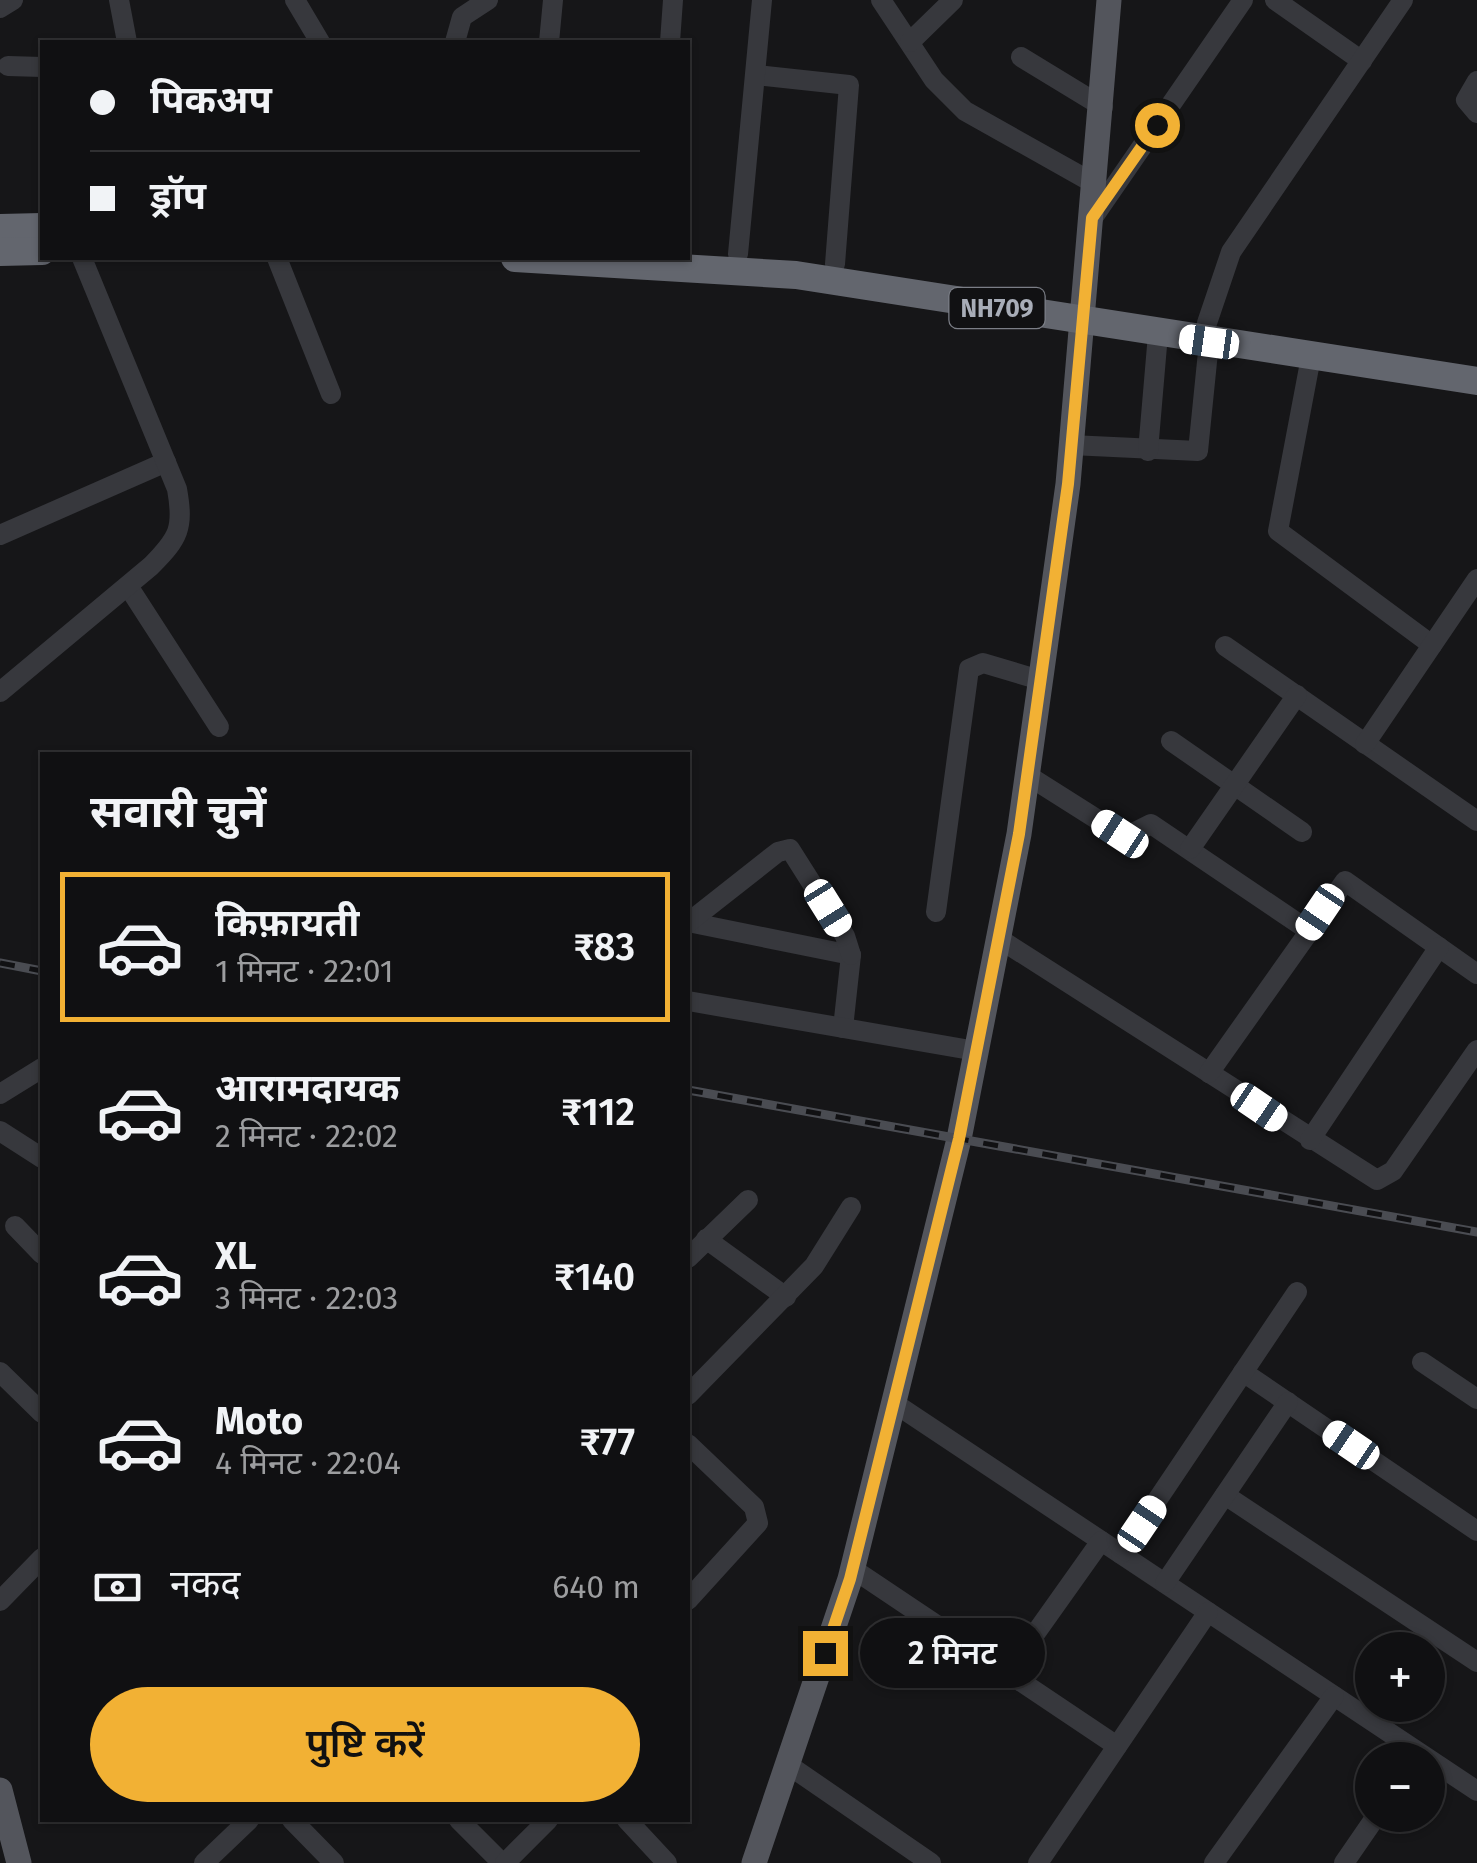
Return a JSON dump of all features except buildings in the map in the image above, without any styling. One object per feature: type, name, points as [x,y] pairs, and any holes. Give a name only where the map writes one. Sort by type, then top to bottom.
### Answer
[{"type":"highway","points":[[0,228],[39,235]]},
{"type":"highway","points":[[0,252],[39,235]]},
{"type":"highway","name":"NH709","points":[[690,250],[835,264],[1084,314],[1158,334],[1208,332],[1312,357],[1477,381]]},
{"type":"highway","name":"NH709","points":[[548,260],[796,275],[1208,332],[1477,362]]},
{"type":"main road","points":[[754,1863],[853,1569],[976,1051],[998,938],[1027,776],[1071,445],[1103,107],[1109,0]]},
{"type":"main road","points":[[0,1790],[19,1863]]},
{"type":"street","points":[[0,8],[12,0]]},
{"type":"street","points":[[119,0],[127,40]]},
{"type":"street","points":[[295,0],[319,40]]},
{"type":"street","points":[[456,40],[462,17],[488,0]]},
{"type":"street","points":[[549,40],[553,0]]},
{"type":"street","points":[[670,40],[673,0]]},
{"type":"street","points":[[738,254],[762,0]]},
{"type":"street","points":[[881,0],[934,80],[964,111],[1096,184]]},
{"type":"street","points":[[910,42],[953,0]]},
{"type":"street","points":[[1092,218],[1243,0]]},
{"type":"street","points":[[1275,0],[1362,61]]},
{"type":"street","points":[[1071,445],[1198,452],[1208,332],[1231,252],[1403,0]]},
{"type":"street","points":[[1021,57],[1103,107]]},
{"type":"street","points":[[8,66],[40,67]]},
{"type":"street","points":[[756,74],[849,85],[835,264]]},
{"type":"street","points":[[1477,81],[1466,100],[1477,113]]},
{"type":"street","points":[[0,218],[39,235]]},
{"type":"street","points":[[2,688],[128,586],[169,548],[182,526],[177,489],[83,260]]},
{"type":"street","points":[[277,260],[331,394]]},
{"type":"street","points":[[1148,451],[1158,334]]},
{"type":"street","points":[[1312,357],[1278,531],[1432,644]]},
{"type":"street","points":[[0,536],[166,462]]},
{"type":"street","points":[[1365,744],[1477,579]]},
{"type":"street","points":[[128,586],[219,727]]},
{"type":"street","points":[[1226,646],[1477,820]]},
{"type":"street","points":[[936,912],[969,669],[983,663],[1040,680]]},
{"type":"street","points":[[1190,849],[1297,695]]},
{"type":"street","points":[[1171,741],[1302,832]]},
{"type":"street","points":[[1027,776],[1120,834],[1131,837],[1143,825],[1152,824],[1308,930]]},
{"type":"street","points":[[690,920],[778,852],[790,850],[845,936],[852,955],[843,1028]]},
{"type":"street","points":[[1209,1074],[1345,880],[1477,974]]},
{"type":"street","points":[[690,922],[852,955]]},
{"type":"street","points":[[998,938],[1369,1178],[1384,1178],[1477,1050]]},
{"type":"street","points":[[1310,1140],[1439,947]]},
{"type":"street","points":[[690,1001],[976,1051]]},
{"type":"street","points":[[1,1091],[40,1069]]},
{"type":"street","points":[[0,1131],[40,1157]]},
{"type":"street","points":[[748,1200],[693,1251],[786,1297]]},
{"type":"street","points":[[690,1393],[814,1266],[850,1207]]},
{"type":"street","points":[[14,1226],[40,1252]]},
{"type":"street","points":[[1121,1554],[1296,1292]]},
{"type":"street","points":[[1422,1362],[1477,1398]]},
{"type":"street","points":[[0,1372],[40,1411]]},
{"type":"street","points":[[1243,1372],[1477,1531]]},
{"type":"street","points":[[894,1402],[1398,1742]]},
{"type":"street","points":[[1166,1583],[1288,1402]]},
{"type":"street","points":[[690,1446],[754,1508],[758,1523],[690,1595]]},
{"type":"street","points":[[1225,1496],[1477,1662]]},
{"type":"street","points":[[1008,1672],[1102,1541]]},
{"type":"street","points":[[0,1601],[40,1565]]},
{"type":"street","points":[[853,1569],[1117,1746]]},
{"type":"street","points":[[1038,1863],[1208,1612]]},
{"type":"street","points":[[1214,1863],[1334,1696]]},
{"type":"street","points":[[787,1764],[931,1863]]},
{"type":"street","points":[[1445,1772],[1477,1791]]},
{"type":"street","points":[[204,1863],[247,1822]]},
{"type":"street","points":[[294,1822],[334,1863]]},
{"type":"street","points":[[460,1822],[503,1863],[546,1822]]},
{"type":"street","points":[[628,1822],[668,1863]]},
{"type":"street","points":[[1344,1863],[1365,1832]]},
{"type":"railway","points":[[0,963],[40,971]]},
{"type":"railway","points":[[690,1090],[1477,1232]]},
{"type":"route","points":[[825,1653],[850,1579],[959,1139],[1019,834],[1068,484],[1092,218],[1157,125]]}]
